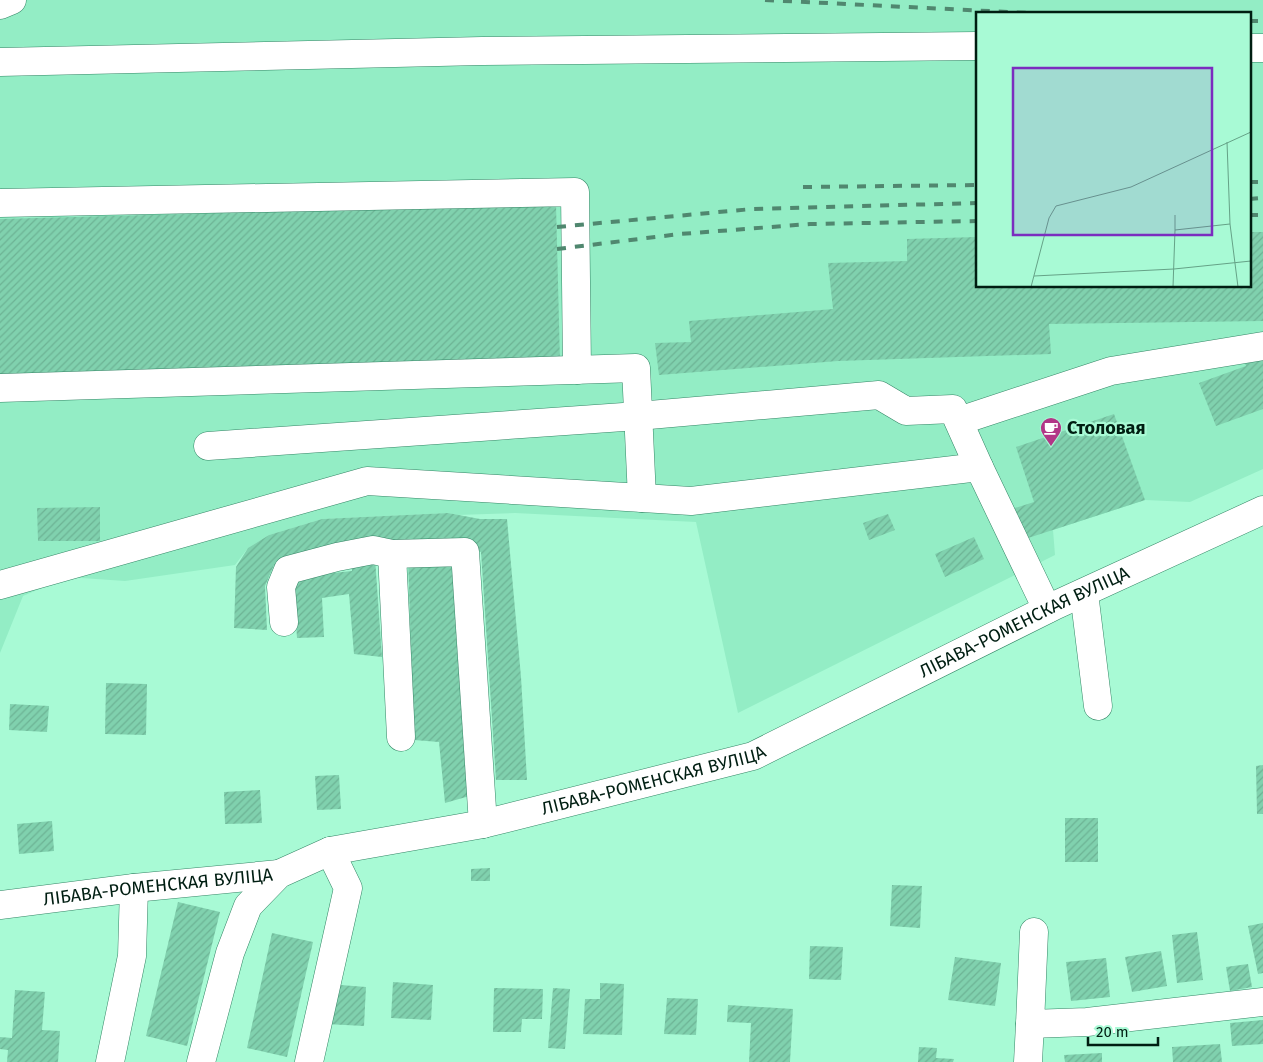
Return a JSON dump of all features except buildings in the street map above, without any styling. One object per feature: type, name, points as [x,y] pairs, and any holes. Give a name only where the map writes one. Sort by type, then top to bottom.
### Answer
[{"type":"main road","points":[[0,5],[12,0]]},
{"type":"main road","points":[[0,62],[482,51],[976,46]]},
{"type":"main road","points":[[1250,48],[1263,48]]},
{"type":"main road","points":[[0,203],[575,192],[577,370]]},
{"type":"main road","points":[[958,421],[1111,371],[1263,346]]},
{"type":"main road","points":[[0,388],[636,368],[642,498]]},
{"type":"main road","points":[[208,446],[638,416],[879,395],[906,411],[953,409],[1047,609]]},
{"type":"main road","points":[[0,585],[367,481],[691,501],[979,467]]},
{"type":"main road","name":"ЛІБАВА-РОМЕНСКАЯ ВУЛІЦА","points":[[0,905],[134,888],[279,874],[330,851],[483,824],[753,756],[1047,609],[1263,510]]},
{"type":"main road","points":[[284,622],[281,587],[288,570],[373,550],[392,554],[465,552],[483,824]]},
{"type":"main road","points":[[392,554],[401,737]]},
{"type":"main road","points":[[1084,593],[1098,706]]},
{"type":"main road","points":[[309,1062],[348,888],[330,851]]},
{"type":"main road","points":[[201,1062],[230,953],[248,906],[279,874]]},
{"type":"main road","points":[[110,1062],[132,956],[134,888]]},
{"type":"main road","points":[[1028,1062],[1034,932]]},
{"type":"main road","points":[[1030,1024],[1087,1022],[1263,1002]]},
{"type":"shaded area","points":[[0,0],[1263,0],[1263,469],[1190,502],[1145,500],[1053,530],[1055,555],[738,713],[696,522],[515,513],[457,515],[448,513],[322,519],[269,535],[248,548],[235,565],[125,581],[67,577],[23,596],[0,653]]},
{"type":"railway","points":[[765,0],[1008,12]]},
{"type":"railway","points":[[1250,21],[1263,21]]},
{"type":"railway","points":[[1250,182],[1263,182]]},
{"type":"railway","points":[[803,187],[976,185]]},
{"type":"railway","points":[[1250,199],[1263,198]]},
{"type":"railway","points":[[557,227],[752,209],[976,203]]},
{"type":"railway","points":[[1250,215],[1263,215]]},
{"type":"railway","points":[[557,249],[680,234],[810,224],[976,221]]},
{"type":"place","name":"Столовая","points":[[1051,447]]}]
